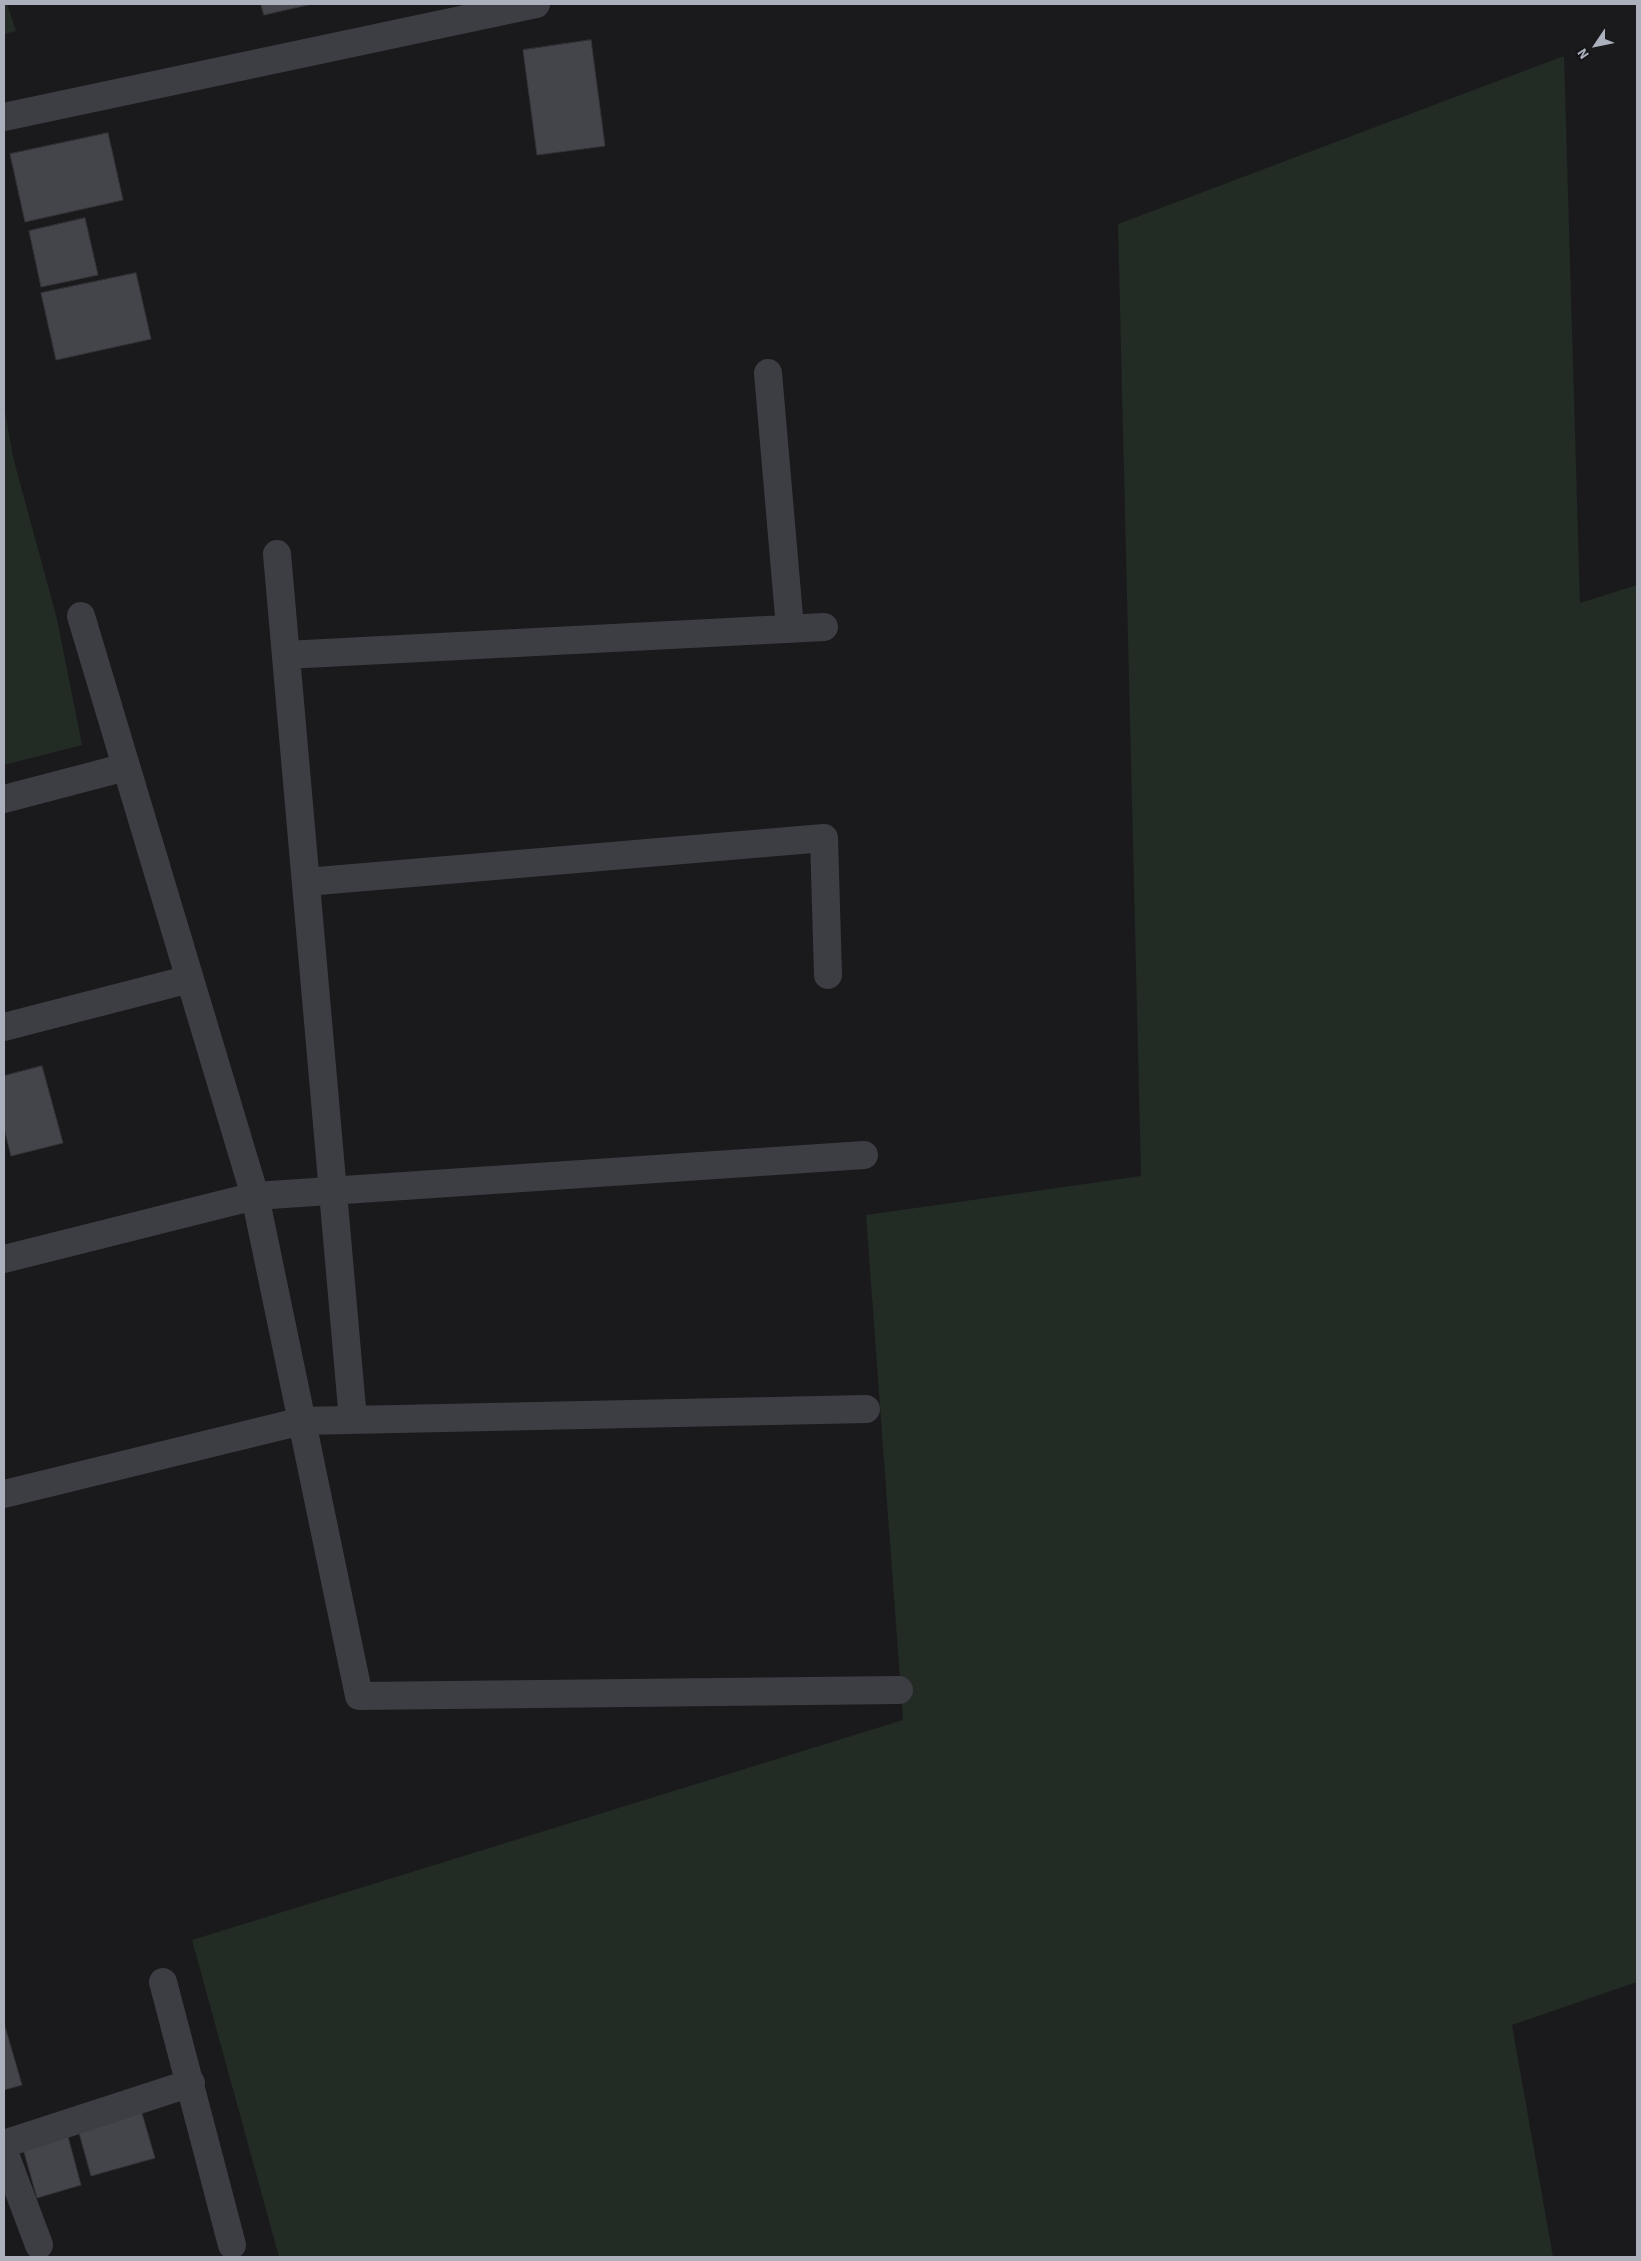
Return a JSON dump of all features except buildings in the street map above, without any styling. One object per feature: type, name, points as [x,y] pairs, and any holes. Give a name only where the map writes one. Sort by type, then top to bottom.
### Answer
[{"type":"street","points":[[4,117],[536,4]]},
{"type":"street","points":[[768,373],[790,628]]},
{"type":"street","points":[[277,554],[353,1420]]},
{"type":"street","points":[[81,616],[255,1196],[360,1696],[899,1690]]},
{"type":"street","points":[[286,655],[824,626]]},
{"type":"street","points":[[4,800],[126,767]]},
{"type":"street","points":[[306,882],[824,838],[828,975]]},
{"type":"street","points":[[4,1027],[190,980]]},
{"type":"street","points":[[4,1260],[255,1196],[864,1156]]},
{"type":"street","points":[[4,1494],[302,1420],[866,1409]]},
{"type":"street","points":[[163,1982],[232,2245]]},
{"type":"street","points":[[4,2144],[191,2083]]},
{"type":"street","points":[[4,2152],[39,2245]]},
{"type":"shaded area","points":[[4,4],[7,4],[16,31],[4,34]]},
{"type":"shaded area","points":[[1564,56],[1580,603],[1637,585],[1637,1982],[1512,2025],[1553,2257],[279,2257],[192,1940],[903,1720],[866,1215],[1141,1176],[1118,224]]},
{"type":"shaded area","points":[[4,406],[13,457],[57,619],[82,745],[4,765]]}]
